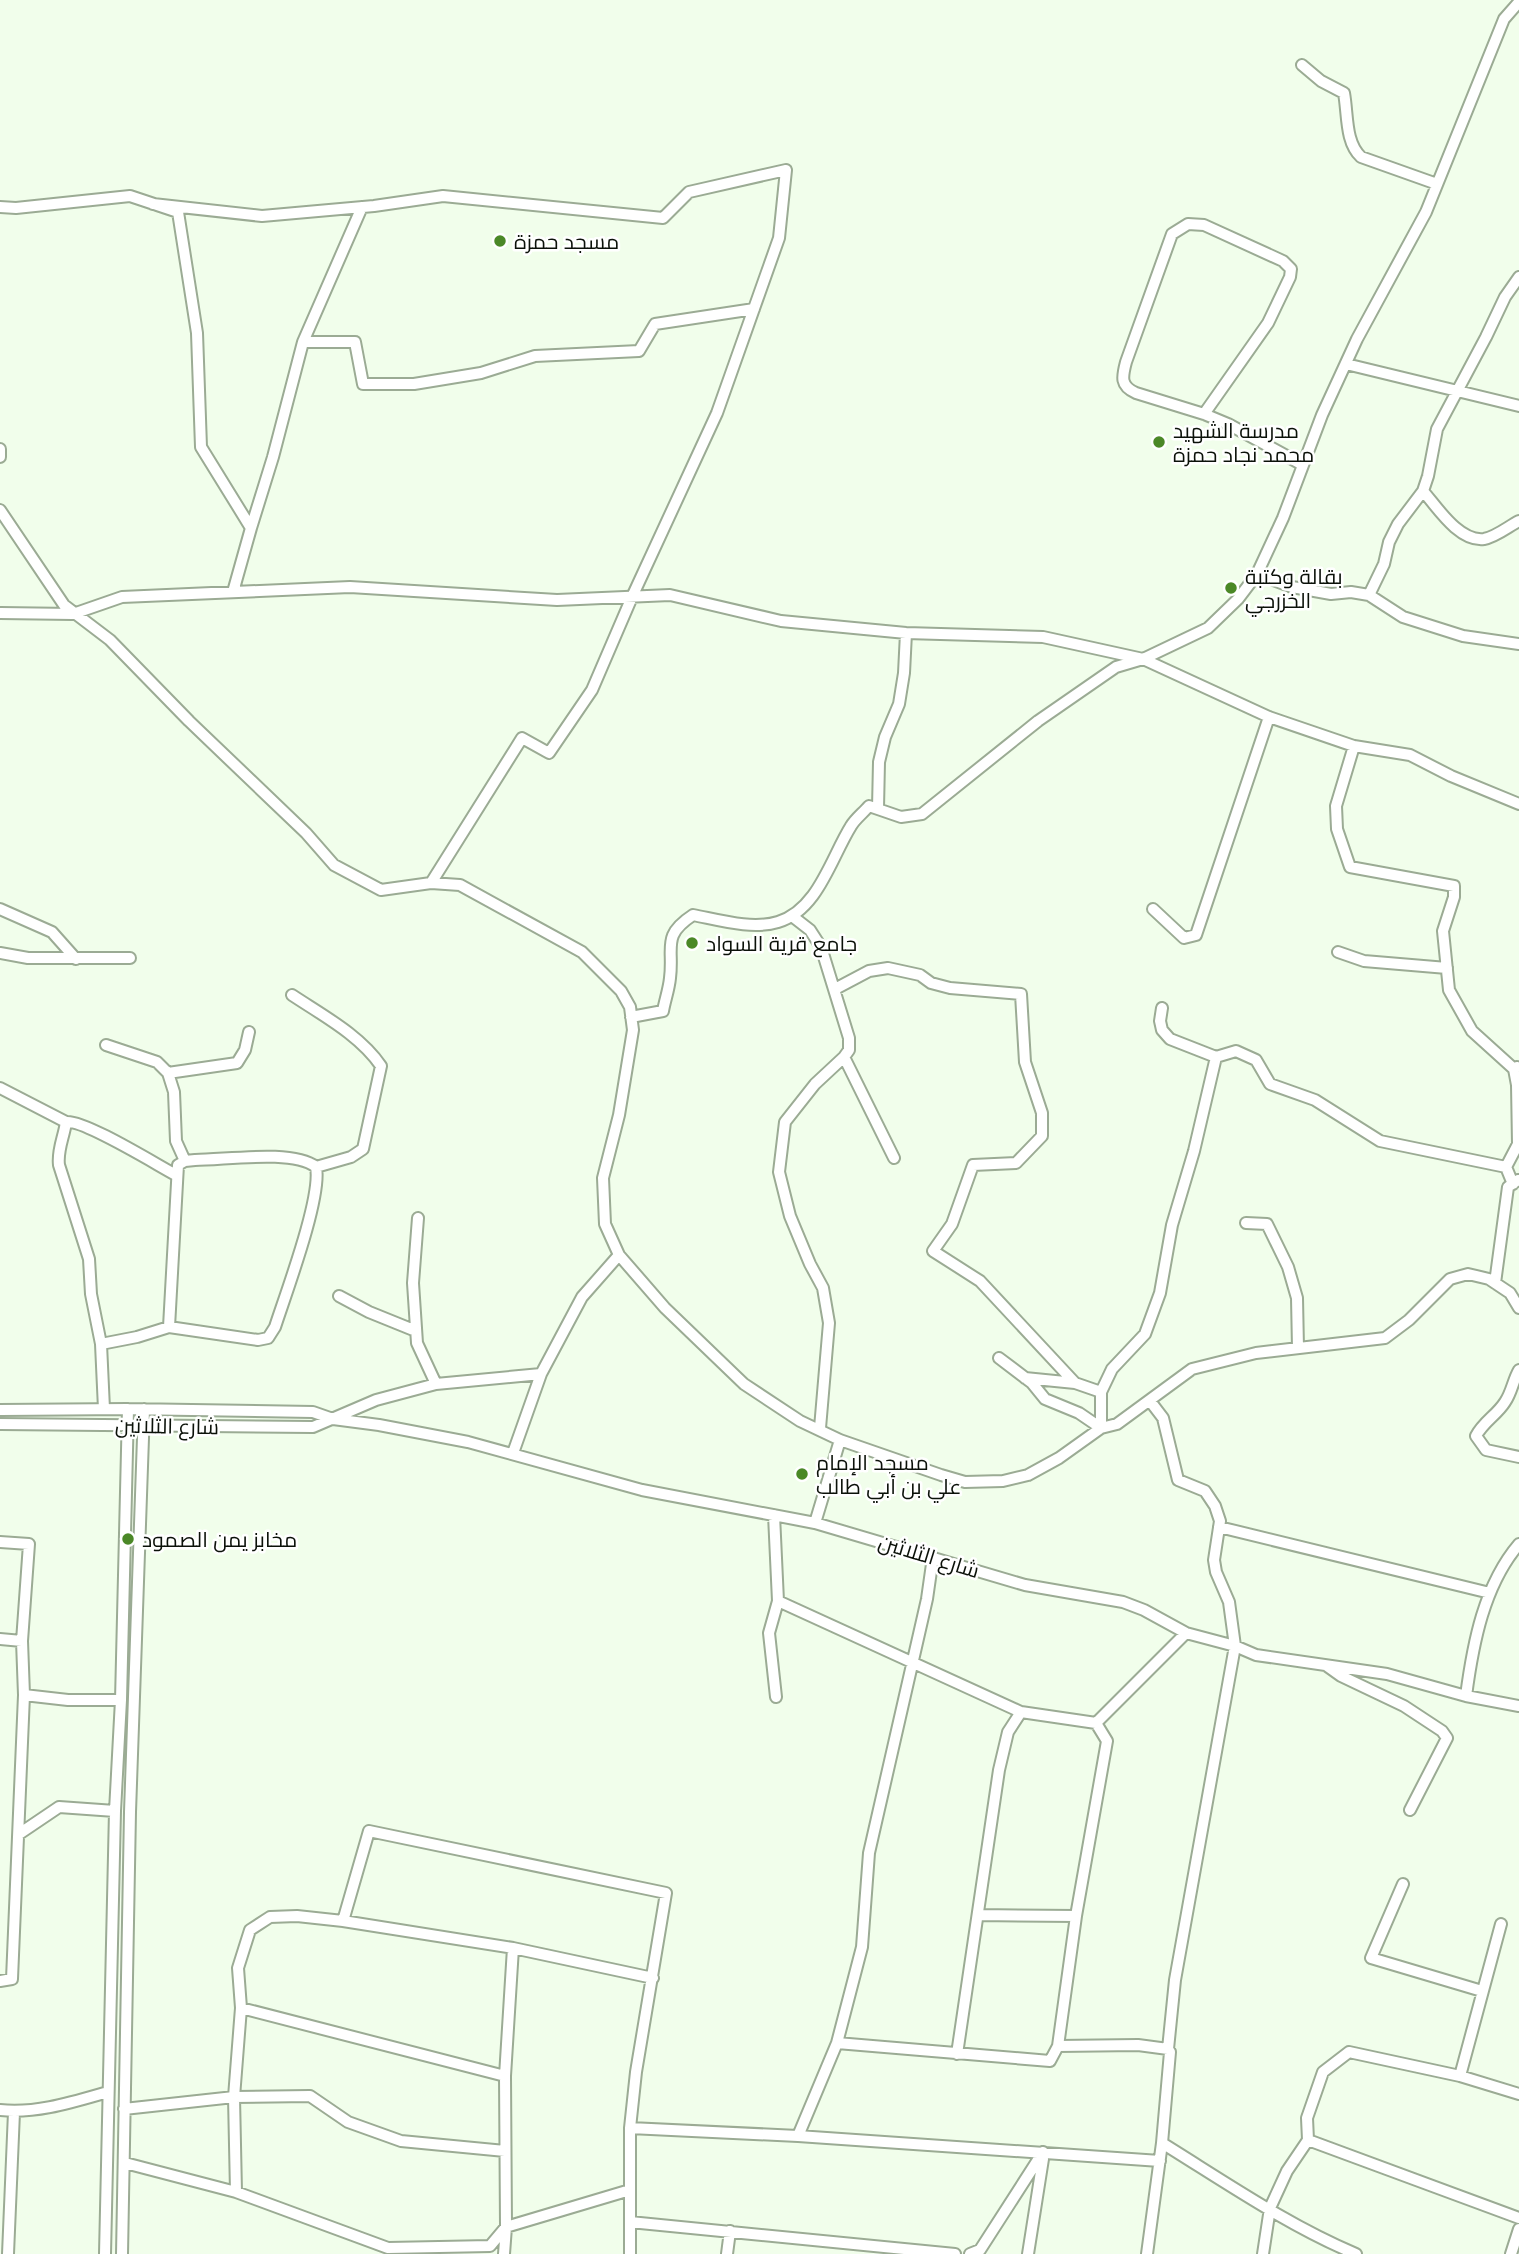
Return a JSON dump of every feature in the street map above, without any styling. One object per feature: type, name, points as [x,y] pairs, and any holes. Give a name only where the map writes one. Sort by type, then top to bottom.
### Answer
[{"type":"street","points":[[631,1017],[663,1011],[670,978],[670,942],[677,925],[693,915],[746,924],[777,923],[792,916],[811,899],[852,824],[869,806],[901,817],[922,814],[1038,721],[1116,667],[1143,659],[1208,628],[1238,599],[1257,574],[1283,518],[1322,415],[1426,212],[1504,19],[1519,2]]},
{"type":"street","points":[[1302,65],[1321,81],[1344,93],[1349,137],[1354,150],[1361,157],[1437,184]]},
{"type":"street","points":[[153,204],[262,216],[443,196],[663,218],[689,192],[786,170],[779,238],[717,413],[592,690],[549,753],[522,738],[431,883]]},
{"type":"street","points":[[0,207],[16,208],[130,196],[178,212],[197,333],[201,447],[251,527]]},
{"type":"street","points":[[233,592],[273,457],[303,342],[362,207]]},
{"type":"street","points":[[1204,414],[1268,323],[1290,277],[1291,268],[1283,261],[1204,225],[1188,224],[1172,234],[1122,376],[1128,389],[1228,424],[1303,465]]},
{"type":"street","points":[[1369,595],[1384,564],[1398,524],[1423,491],[1429,476],[1437,429],[1505,297],[1519,277]]},
{"type":"street","points":[[303,342],[355,342],[363,384],[414,384],[481,373],[535,356],[639,351],[655,324],[754,309]]},
{"type":"street","points":[[1346,364],[1519,406]]},
{"type":"street","points":[[0,449],[0,457]]},
{"type":"street","points":[[1423,491],[1461,532],[1476,539],[1491,537],[1519,520]]},
{"type":"street","points":[[0,510],[64,605],[110,640],[334,865],[381,890],[431,883],[460,885],[582,952],[621,991],[630,1007],[633,1030],[619,1115],[603,1178],[605,1224],[619,1255],[665,1308],[744,1384],[800,1421],[820,1428],[840,1440],[965,1482],[1003,1481],[1028,1475],[1049,1464],[1101,1428],[1117,1424],[1192,1369],[1230,1357],[1385,1338],[1409,1320],[1450,1279],[1468,1274],[1489,1279],[1510,1293],[1519,1308]]},
{"type":"street","points":[[1257,574],[1292,587],[1331,594],[1369,595],[1403,617],[1463,636],[1519,644]]},
{"type":"street","points":[[0,613],[73,614],[122,597],[350,587],[557,600],[670,595],[781,621],[906,633],[1043,637],[1143,659],[1269,717],[1354,746],[1410,755],[1451,776],[1519,804]]},
{"type":"street","points":[[878,808],[879,762],[885,737],[899,704],[906,633]]},
{"type":"street","points":[[1153,909],[1184,938],[1196,935],[1269,717]]},
{"type":"street","points":[[1354,746],[1336,806],[1337,829],[1350,867],[1454,886],[1454,897],[1443,930],[1449,990],[1472,1031],[1516,1068],[1518,1144],[1506,1167]]},
{"type":"street","points":[[0,909],[52,932],[76,959]]},
{"type":"street","points":[[792,916],[810,930],[821,947],[849,1038],[849,1050],[844,1057],[815,1084],[785,1122],[779,1172],[790,1216],[823,1287],[829,1323],[820,1428]]},
{"type":"street","points":[[1338,952],[1364,961],[1447,968]]},
{"type":"street","points":[[0,953],[28,958],[130,958]]},
{"type":"street","points":[[835,989],[869,971],[888,968],[920,975],[931,983],[950,988],[1021,994],[1025,1062],[1042,1113],[1042,1136],[1016,1163],[973,1165],[952,1224],[933,1251],[980,1281],[1075,1383]]},
{"type":"street","points":[[292,995],[346,1032],[373,1054],[381,1066],[362,1149],[351,1157],[316,1167]]},
{"type":"street","points":[[1162,1008],[1162,1030],[1170,1039],[1216,1057],[1236,1051],[1256,1060],[1270,1084],[1315,1100],[1380,1141],[1506,1167],[1516,1182],[1508,1187],[1495,1283]]},
{"type":"street","points":[[168,1073],[237,1063],[246,1050],[248,1032]]},
{"type":"street","points":[[106,1045],[157,1062],[168,1073],[174,1092],[176,1141],[185,1161]]},
{"type":"street","points":[[844,1057],[894,1158]]},
{"type":"street","points":[[1101,1428],[1101,1392],[1112,1369],[1145,1334],[1160,1293],[1172,1225],[1194,1151],[1216,1057]]},
{"type":"street","points":[[0,1088],[66,1122],[74,1121],[95,1131],[176,1175]]},
{"type":"street","points":[[66,1122],[58,1153],[59,1165],[89,1259],[91,1294],[101,1343],[104,1409]]},
{"type":"street","points":[[101,1343],[137,1337],[169,1326],[258,1340],[268,1338],[275,1327],[307,1224],[318,1175],[316,1167],[288,1156],[185,1161],[178,1166],[169,1326]]},
{"type":"street","points":[[418,1218],[413,1283],[417,1343],[436,1384]]},
{"type":"street","points":[[1246,1223],[1267,1224],[1288,1267],[1297,1298],[1298,1348]]},
{"type":"street","points":[[513,1453],[541,1374],[582,1297],[619,1255]]},
{"type":"street","points":[[339,1296],[369,1312],[416,1331]]},
{"type":"street","points":[[999,1358],[1025,1378],[1045,1399],[1079,1413],[1101,1428]]},
{"type":"street","points":[[1519,1370],[1507,1399],[1493,1419],[1481,1426],[1476,1436],[1486,1450],[1519,1457]]},
{"type":"street","points":[[333,1419],[376,1400],[436,1384],[541,1374]]},
{"type":"street","points":[[1025,1378],[1075,1383],[1101,1392]]},
{"type":"street","points":[[1147,2254],[1162,2143],[1175,1980],[1235,1646],[1229,1602],[1216,1572],[1214,1560],[1220,1521],[1215,1506],[1205,1491],[1178,1480],[1163,1418],[1150,1401]]},
{"type":"street","points":[[104,2254],[128,1409]]},
{"type":"street","points":[[122,2254],[130,1812],[144,1409]]},
{"type":"street","name":"شارع الثلاثين","points":[[0,1410],[313,1412],[333,1419],[424,1432],[513,1453],[642,1490],[815,1523],[1025,1585],[1123,1602],[1186,1633],[1235,1646],[1256,1655],[1387,1674],[1466,1696],[1519,1706]]},
{"type":"street","name":"شارع الثلاثين","points":[[0,1424],[313,1427],[333,1419]]},
{"type":"street","points":[[815,1523],[840,1440]]},
{"type":"street","points":[[774,1515],[778,1601],[769,1633],[776,1697]]},
{"type":"street","points":[[1219,1527],[1490,1593]]},
{"type":"street","points":[[0,1542],[29,1544],[22,1641],[19,1834],[12,1979],[0,1981]]},
{"type":"street","points":[[1466,1696],[1484,1608],[1500,1570],[1519,1544]]},
{"type":"street","points":[[798,2136],[837,2043],[862,1947],[869,1853],[913,1661],[933,1557]]},
{"type":"street","points":[[778,1601],[1021,1712],[1096,1723]]},
{"type":"street","points":[[1096,1723],[1186,1633]]},
{"type":"street","points":[[0,1639],[22,1641]]},
{"type":"street","points":[[1324,1665],[1404,1706],[1442,1731],[1447,1738],[1410,1810]]},
{"type":"street","points":[[23,1695],[68,1700],[121,1700]]},
{"type":"street","points":[[957,2054],[999,1770],[1008,1732],[1021,1712]]},
{"type":"street","points":[[837,2043],[1050,2061],[1058,2046],[1076,1916],[1107,1741],[1096,1723]]},
{"type":"street","points":[[19,1834],[59,1807],[115,1811]]},
{"type":"street","points":[[342,1921],[369,1831],[666,1893],[636,2072],[630,2128],[630,2254]]},
{"type":"street","points":[[1403,1884],[1371,1958],[1482,1991]]},
{"type":"street","points":[[978,1915],[1076,1916]]},
{"type":"street","points":[[236,2192],[234,2097],[242,2008],[238,1968],[250,1930],[270,1917],[297,1916],[342,1921],[513,1948],[653,1978]]},
{"type":"street","points":[[1460,2077],[1501,1924]]},
{"type":"street","points":[[504,2254],[505,2076],[513,1948]]},
{"type":"street","points":[[242,2008],[505,2076]]},
{"type":"street","points":[[1058,2046],[1138,2045],[1168,2049]]},
{"type":"street","points":[[1263,2254],[1270,2208],[1287,2171],[1308,2140],[1307,2118],[1322,2072],[1349,2052],[1460,2077],[1519,2094]]},
{"type":"street","points":[[0,2110],[14,2112],[66,2104],[108,2092]]},
{"type":"street","points":[[124,2109],[234,2097],[310,2096],[348,2122],[401,2141],[505,2151]]},
{"type":"street","points":[[8,2254],[14,2112]]},
{"type":"street","points":[[630,2128],[798,2136],[1160,2161]]},
{"type":"street","points":[[1308,2140],[1519,2218]]},
{"type":"street","points":[[1162,2143],[1270,2208],[1298,2228],[1356,2254]]},
{"type":"street","points":[[970,2254],[980,2250],[1044,2152]]},
{"type":"street","points":[[1028,2254],[1044,2152]]},
{"type":"street","points":[[125,2163],[236,2192],[384,2251],[490,2246],[506,2227],[629,2190]]},
{"type":"street","points":[[630,2222],[955,2254]]},
{"type":"street","points":[[1511,2254],[1519,2229]]},
{"type":"street","points":[[727,2254],[730,2231]]},
{"type":"place","name":"مسجد حمزة","points":[[500,241]]},
{"type":"place","name":"مدرسة الشهيد محمد نجاد حمزة","points":[[1159,442]]},
{"type":"place","name":"بقالة وكتبة الخزرجي","points":[[1231,588]]},
{"type":"place","name":"جامع قرية السواد","points":[[692,943]]},
{"type":"place","name":"مسجد الإمام علي بن أبي طالب","points":[[802,1474]]},
{"type":"place","name":"مخابز يمن الصمود","points":[[128,1539]]}]
